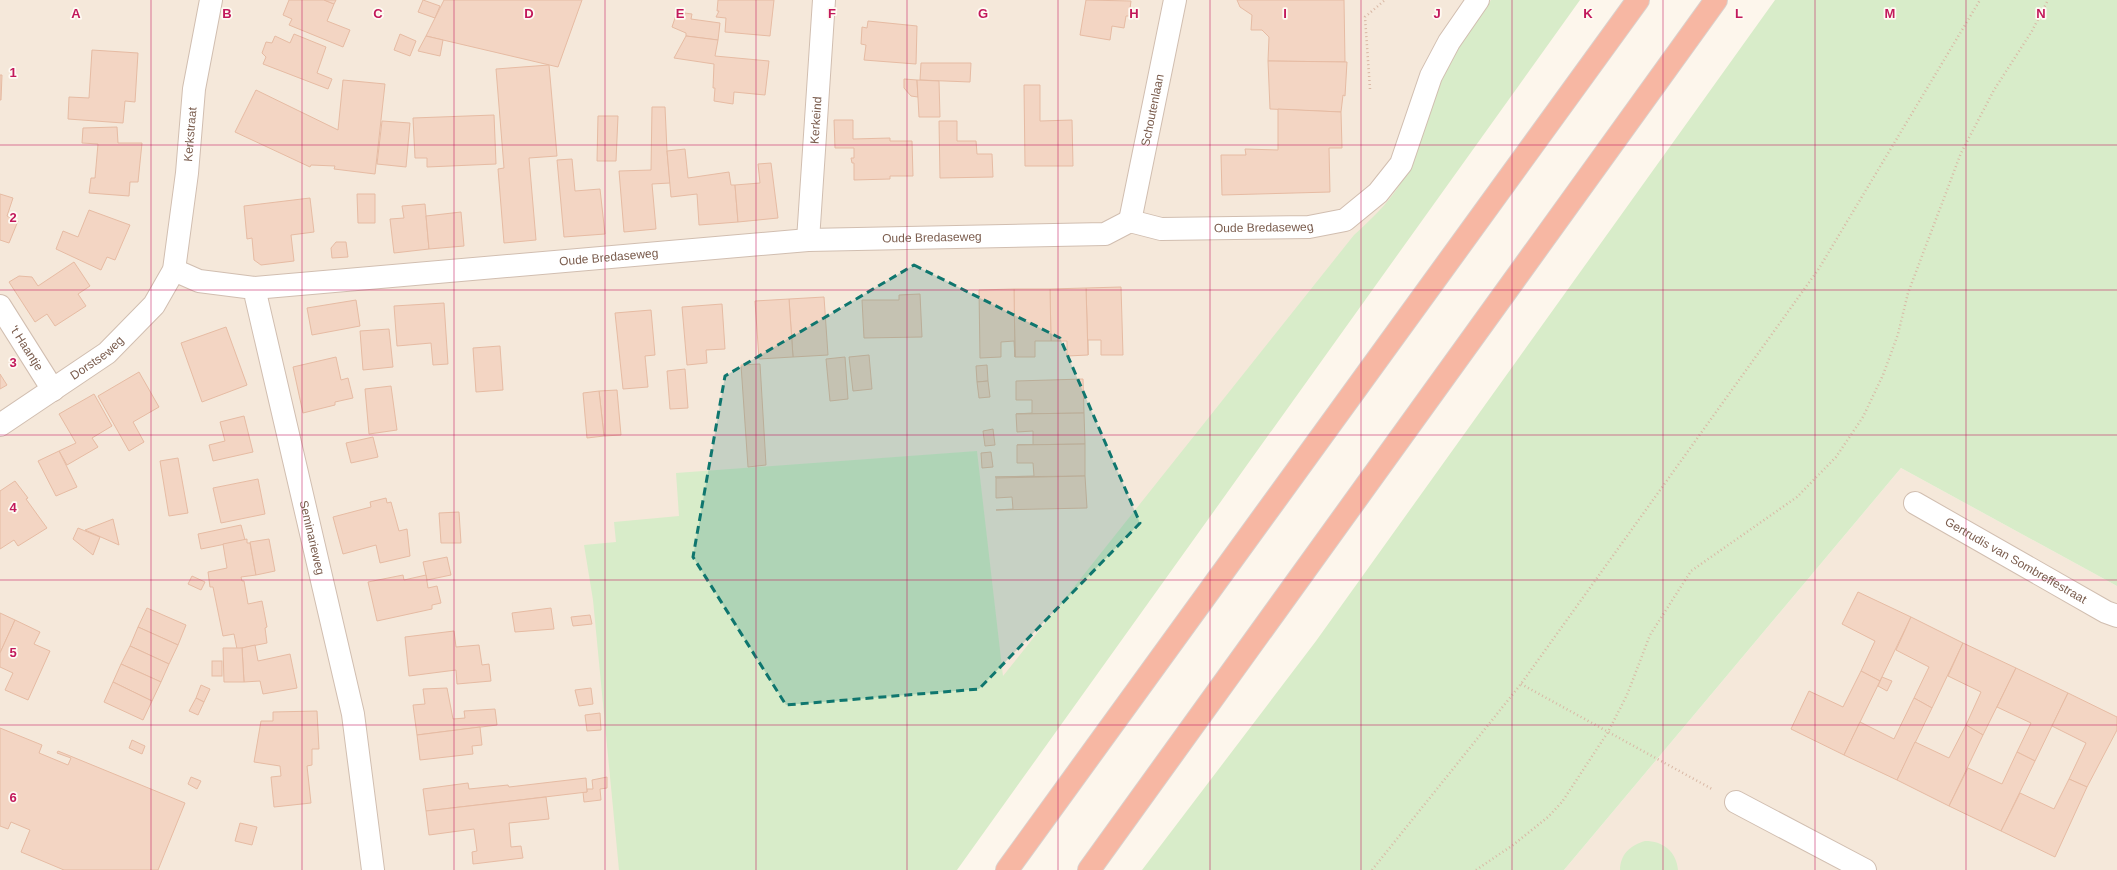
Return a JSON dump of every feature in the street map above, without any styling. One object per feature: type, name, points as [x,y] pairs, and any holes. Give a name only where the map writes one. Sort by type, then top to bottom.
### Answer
[{"type":"highway","points":[[1007,870],[1638,0]]},
{"type":"highway","points":[[1089,870],[1716,0]]},
{"type":"street","name":"Kerkstraat","points":[[174,270],[187,173],[194,89],[212,0]]},
{"type":"street","name":"Kerkeind","points":[[808,240],[824,0]]},
{"type":"street","name":"Schoutenlaan","points":[[1130,221],[1175,0]]},
{"type":"street","name":"Oude Bredaseweg","points":[[254,288],[808,240],[1105,234],[1130,221],[1162,229],[1309,227],[1345,220],[1378,193],[1400,164],[1431,76],[1449,42],[1478,0]]},
{"type":"street","points":[[174,270],[199,281],[254,288]]},
{"type":"street","name":"Dorstseweg","points":[[0,425],[107,353],[154,305],[174,270]]},
{"type":"street","name":"Seminarieweg","points":[[254,288],[353,714],[373,870]]},
{"type":"street","name":"'t Haantje","points":[[0,306],[53,390]]},
{"type":"street","name":"Gertrudis van Sombreffestraat","points":[[1915,503],[2106,612],[2117,616]]},
{"type":"street","points":[[1736,802],[1865,870]]},
{"type":"path","points":[[1370,89],[1365,17],[1385,0]]},
{"type":"path","points":[[1372,870],[1521,684],[1818,270],[1980,0]]},
{"type":"path","points":[[1476,870],[1513,845],[1548,817],[1562,802],[1608,732],[1627,695],[1650,635],[1691,571],[1797,498],[1836,457],[1863,416],[1883,375],[1898,334],[1908,293],[1961,153],[1994,90],[2032,31],[2048,0]]},
{"type":"path","points":[[1521,684],[1736,802]]},
{"type":"highlighted area","points":[[914,265],[1060,338],[1140,523],[979,689],[786,705],[693,557],[725,376]]},
{"type":"shaded area","points":[[0,0],[1559,0],[897,870],[0,870]]},
{"type":"shaded area","points":[[1901,468],[2117,586],[2117,870],[1564,870]]},
{"type":"green space","points":[[1491,0],[1580,0],[957,870],[619,870],[593,600],[584,545],[616,542],[614,522],[679,516],[676,473],[977,451],[1003,676],[1354,235],[1378,212],[1397,189],[1411,164],[1417,149],[1437,86],[1451,59]]},
{"type":"green space","points":[[1775,0],[2117,0],[2117,586],[1901,468],[1564,870],[1142,870],[1316,641]]},
{"type":"green space","points":[[1645,841],[1652,841],[1668,848],[1675,857],[1678,870],[1620,870],[1620,864],[1627,851],[1635,845]]},
{"type":"building","points":[[289,0],[324,0],[334,4],[327,21],[350,30],[343,47],[289,25],[292,19],[283,15]]},
{"type":"building","points":[[324,0],[336,0],[334,4]]},
{"type":"building","points":[[423,0],[440,6],[435,18],[418,12]]},
{"type":"building","points":[[444,0],[582,0],[558,67],[426,36]]},
{"type":"building","points":[[718,0],[774,0],[770,36],[725,32],[726,18],[716,17],[719,11],[717,11]]},
{"type":"building","points":[[1086,0],[1131,1],[1129,16],[1126,16],[1124,28],[1112,26],[1110,40],[1080,35]]},
{"type":"building","points":[[1237,0],[1344,0],[1345,62],[1268,61],[1269,37],[1262,30],[1251,30],[1252,15],[1240,7]]},
{"type":"building","points":[[677,12],[692,14],[691,19],[720,23],[718,40],[686,36],[686,33],[672,27]]},
{"type":"building","points":[[868,21],[917,26],[916,64],[864,60],[866,45],[861,44],[862,27],[867,28]]},
{"type":"building","points":[[294,34],[326,47],[317,73],[332,79],[328,89],[263,64],[266,57],[262,53],[266,42],[272,43],[275,36],[290,43]]},
{"type":"building","points":[[400,34],[416,41],[410,56],[394,50]]},
{"type":"building","points":[[426,36],[443,40],[440,56],[418,51]]},
{"type":"building","points":[[686,36],[718,40],[715,56],[769,61],[765,95],[734,92],[733,104],[714,101],[714,64],[674,58]]},
{"type":"building","points":[[92,50],[138,53],[135,102],[125,101],[123,123],[68,119],[69,97],[89,98]]},
{"type":"building","points":[[1268,61],[1347,62],[1345,96],[1343,95],[1341,112],[1270,109]]},
{"type":"building","points":[[921,63],[971,63],[970,82],[920,80]]},
{"type":"building","points":[[549,65],[557,156],[529,158],[536,240],[504,243],[498,169],[504,168],[496,69]]},
{"type":"building","points":[[0,75],[2,75],[1,100],[0,100]]},
{"type":"building","points":[[904,79],[917,80],[918,97],[911,96],[904,88]]},
{"type":"building","points":[[343,80],[385,84],[375,174],[334,169],[335,166],[311,165],[310,167],[235,132],[256,90],[338,130]]},
{"type":"building","points":[[917,80],[939,81],[940,117],[919,117]]},
{"type":"building","points":[[1024,85],[1040,85],[1040,121],[1072,120],[1073,166],[1025,166]]},
{"type":"building","points":[[652,107],[665,107],[670,183],[652,184],[656,229],[624,232],[619,171],[651,170]]},
{"type":"building","points":[[1278,109],[1341,112],[1342,148],[1329,148],[1330,192],[1222,195],[1221,155],[1246,155],[1245,149],[1278,150]]},
{"type":"building","points":[[494,115],[496,164],[427,167],[427,158],[415,158],[413,118]]},
{"type":"building","points":[[598,116],[618,116],[616,161],[597,161]]},
{"type":"building","points":[[834,120],[853,120],[853,139],[890,138],[890,141],[912,141],[913,176],[890,176],[890,179],[854,180],[854,163],[852,163],[851,158],[854,158],[854,148],[835,148]]},
{"type":"building","points":[[382,121],[410,123],[406,167],[377,164]]},
{"type":"building","points":[[939,121],[957,121],[957,141],[976,141],[977,154],[992,154],[993,177],[940,178]]},
{"type":"building","points":[[117,127],[118,143],[142,143],[138,182],[130,182],[129,196],[89,193],[91,178],[95,178],[98,144],[82,143],[83,128]]},
{"type":"building","points":[[685,149],[688,178],[729,172],[731,185],[735,185],[738,222],[699,225],[697,194],[671,197],[667,151]]},
{"type":"building","points":[[572,159],[575,191],[600,189],[605,234],[564,237],[557,160]]},
{"type":"building","points":[[771,163],[778,218],[738,222],[735,185],[760,183],[758,164]]},
{"type":"building","points":[[0,194],[13,198],[7,216],[18,221],[9,243],[0,240]]},
{"type":"building","points":[[357,194],[375,194],[375,223],[358,223]]},
{"type":"building","points":[[310,198],[314,232],[291,235],[294,261],[261,265],[254,260],[252,238],[247,239],[244,206]]},
{"type":"building","points":[[425,204],[429,249],[394,253],[390,219],[404,218],[402,206]]},
{"type":"building","points":[[89,210],[130,225],[115,260],[107,257],[101,270],[56,249],[63,231],[78,237]]},
{"type":"building","points":[[461,212],[464,246],[429,249],[426,216]]},
{"type":"building","points":[[336,242],[346,242],[348,257],[332,258],[331,248]]},
{"type":"building","points":[[74,262],[90,286],[78,294],[86,306],[55,326],[47,314],[35,322],[9,282],[19,276],[32,277],[38,286]]},
{"type":"building","points":[[1121,287],[1123,355],[1101,355],[1101,340],[1088,340],[1088,355],[1086,288]]},
{"type":"building","points":[[1086,288],[1088,355],[1067,356],[1067,341],[1051,341],[1050,289]]},
{"type":"building","points":[[1014,289],[1050,289],[1051,341],[1035,341],[1035,357],[1015,357]]},
{"type":"building","points":[[1014,289],[1015,357],[1014,341],[1001,342],[1001,357],[980,358],[979,290]]},
{"type":"building","points":[[920,294],[922,337],[864,338],[862,300],[899,300],[899,295]]},
{"type":"building","points":[[824,297],[828,355],[793,357],[789,299]]},
{"type":"building","points":[[789,299],[793,357],[759,359],[755,301]]},
{"type":"building","points":[[356,300],[360,326],[312,335],[307,308]]},
{"type":"building","points":[[444,303],[448,364],[433,365],[431,343],[397,346],[394,306]]},
{"type":"building","points":[[722,304],[725,349],[706,350],[707,363],[687,365],[682,307]]},
{"type":"building","points":[[651,310],[655,355],[645,356],[648,387],[623,389],[615,313]]},
{"type":"building","points":[[226,327],[247,385],[202,402],[181,343]]},
{"type":"building","points":[[389,329],[393,367],[363,370],[360,331]]},
{"type":"building","points":[[500,346],[503,390],[476,392],[473,348]]},
{"type":"building","points":[[869,355],[872,389],[853,391],[849,357]]},
{"type":"building","points":[[336,357],[341,380],[348,378],[353,398],[335,402],[335,405],[303,413],[293,367]]},
{"type":"building","points":[[845,357],[848,399],[830,401],[826,359]]},
{"type":"building","points":[[760,364],[766,465],[748,467],[741,365]]},
{"type":"building","points":[[987,365],[988,381],[977,382],[976,366]]},
{"type":"building","points":[[685,369],[688,408],[670,409],[667,371]]},
{"type":"building","points":[[139,372],[159,407],[133,422],[144,442],[129,451],[98,396]]},
{"type":"building","points":[[0,374],[7,385],[0,389]]},
{"type":"building","points":[[1083,379],[1084,413],[1016,414],[1032,413],[1032,400],[1016,400],[1016,381]]},
{"type":"building","points":[[988,381],[990,397],[979,398],[977,382]]},
{"type":"building","points":[[391,386],[397,430],[369,434],[365,389]]},
{"type":"building","points":[[617,390],[621,435],[604,436],[599,391]]},
{"type":"building","points":[[599,391],[604,436],[587,438],[583,393]]},
{"type":"building","points":[[94,394],[112,426],[92,438],[98,447],[67,465],[59,451],[76,443],[59,414]]},
{"type":"building","points":[[1084,413],[1085,444],[1033,445],[1033,431],[1017,432],[1016,414]]},
{"type":"building","points":[[244,416],[253,452],[213,461],[209,445],[225,441],[220,422]]},
{"type":"building","points":[[993,429],[995,445],[985,446],[983,431]]},
{"type":"building","points":[[373,437],[378,457],[351,463],[346,443]]},
{"type":"building","points":[[1085,444],[1085,476],[995,477],[1034,476],[1033,463],[1017,463],[1017,445]]},
{"type":"building","points":[[59,451],[77,487],[56,496],[38,461]]},
{"type":"building","points":[[991,452],[993,467],[982,468],[981,453]]},
{"type":"building","points":[[178,458],[188,513],[169,516],[160,461]]},
{"type":"building","points":[[1085,476],[1087,508],[996,510],[1013,509],[1012,497],[996,498],[996,478]]},
{"type":"building","points":[[258,479],[265,514],[221,523],[213,488]]},
{"type":"building","points":[[15,481],[47,528],[18,546],[14,540],[0,549],[0,491]]},
{"type":"building","points":[[386,498],[387,503],[391,502],[399,531],[407,529],[410,556],[380,563],[376,545],[343,554],[333,517],[371,507],[370,502]]},
{"type":"building","points":[[459,512],[461,543],[441,543],[439,513]]},
{"type":"building","points":[[113,519],[119,545],[85,530]]},
{"type":"building","points":[[241,525],[245,540],[201,549],[198,534]]},
{"type":"building","points":[[78,528],[100,537],[93,555],[73,539]]},
{"type":"building","points":[[247,539],[247,543],[250,543],[256,575],[241,577],[242,581],[244,581],[248,604],[262,601],[267,627],[265,628],[267,643],[237,649],[234,634],[223,636],[213,587],[210,587],[208,572],[227,568],[223,544]]},
{"type":"building","points":[[269,539],[275,571],[256,575],[250,542]]},
{"type":"building","points":[[447,557],[451,575],[427,580],[423,562]]},
{"type":"building","points":[[403,575],[404,580],[426,575],[428,588],[437,586],[441,603],[432,605],[432,609],[377,621],[368,582]]},
{"type":"building","points":[[192,576],[205,582],[201,590],[188,584]]},
{"type":"building","points":[[1858,592],[1911,617],[1880,681],[1861,671],[1875,641],[1842,624]]},
{"type":"building","points":[[147,608],[186,625],[178,645],[138,627]]},
{"type":"building","points":[[551,608],[554,629],[515,632],[512,613]]},
{"type":"building","points":[[0,613],[15,620],[0,653]]},
{"type":"building","points":[[590,615],[592,624],[573,626],[571,617]]},
{"type":"building","points":[[1911,617],[1963,643],[1932,708],[1914,698],[1929,667],[1896,650]]},
{"type":"building","points":[[15,620],[40,632],[34,644],[50,651],[28,700],[5,690],[13,673],[0,667],[0,653]]},
{"type":"building","points":[[138,627],[178,645],[169,664],[130,646]]},
{"type":"building","points":[[454,631],[456,647],[479,645],[482,665],[489,664],[491,681],[457,684],[456,670],[409,676],[405,637]]},
{"type":"building","points":[[1963,643],[2016,668],[1983,735],[1966,725],[1981,692],[1948,676]]},
{"type":"building","points":[[255,645],[258,661],[290,654],[297,688],[263,694],[260,681],[244,682],[242,648]]},
{"type":"building","points":[[130,646],[169,664],[161,682],[121,664]]},
{"type":"building","points":[[223,648],[242,648],[244,682],[224,682]]},
{"type":"building","points":[[212,661],[222,661],[222,676],[212,676]]},
{"type":"building","points":[[121,664],[161,682],[152,701],[113,682]]},
{"type":"building","points":[[2016,668],[2068,693],[2035,761],[2017,752],[2031,723],[1997,707]]},
{"type":"building","points":[[1861,671],[1880,681],[1844,755],[1791,729],[1809,691],[1843,707]]},
{"type":"building","points":[[1882,677],[1892,681],[1887,691],[1878,686]]},
{"type":"building","points":[[113,682],[152,701],[143,720],[104,702]]},
{"type":"building","points":[[201,685],[210,689],[204,702],[196,698]]},
{"type":"building","points":[[447,688],[453,719],[465,718],[464,711],[495,709],[497,725],[417,735],[413,705],[425,704],[423,689]]},
{"type":"building","points":[[591,688],[593,704],[579,706],[575,690]]},
{"type":"building","points":[[2068,693],[2117,717],[2117,730],[2087,787],[2069,779],[2086,743],[2052,726]]},
{"type":"building","points":[[196,698],[204,702],[198,715],[189,711]]},
{"type":"building","points":[[1914,698],[1932,708],[1897,780],[1844,755],[1860,722],[1894,739]]},
{"type":"building","points":[[317,711],[319,749],[312,749],[312,765],[307,766],[311,803],[274,807],[271,777],[281,776],[280,766],[254,762],[261,721],[273,721],[273,712]]},
{"type":"building","points":[[600,713],[601,730],[587,731],[585,715]]},
{"type":"building","points":[[1966,725],[1983,735],[1949,806],[1897,780],[1915,742],[1949,758]]},
{"type":"building","points":[[480,727],[482,745],[472,746],[473,754],[420,760],[417,735]]},
{"type":"building","points":[[0,728],[42,745],[39,753],[68,765],[71,758],[57,753],[58,751],[185,803],[158,870],[64,870],[21,852],[30,830],[11,822],[8,829],[0,826]]},
{"type":"building","points":[[132,740],[145,746],[142,754],[129,748]]},
{"type":"building","points":[[2017,752],[2035,761],[2001,831],[1949,806],[1968,768],[2002,784]]},
{"type":"building","points":[[191,777],[201,781],[197,789],[188,784]]},
{"type":"building","points":[[607,777],[607,788],[600,789],[601,800],[584,802],[583,792],[587,792],[587,789],[593,789],[592,780]]},
{"type":"building","points":[[586,778],[587,792],[426,811],[423,789],[468,783],[469,789],[508,785],[509,787]]},
{"type":"building","points":[[2069,779],[2087,787],[2055,857],[2001,831],[2020,793],[2054,809]]},
{"type":"building","points":[[546,797],[549,819],[509,823],[511,847],[521,846],[523,858],[473,864],[472,852],[477,851],[474,829],[429,835],[426,811]]},
{"type":"building","points":[[240,823],[257,827],[252,845],[235,841]]}]
